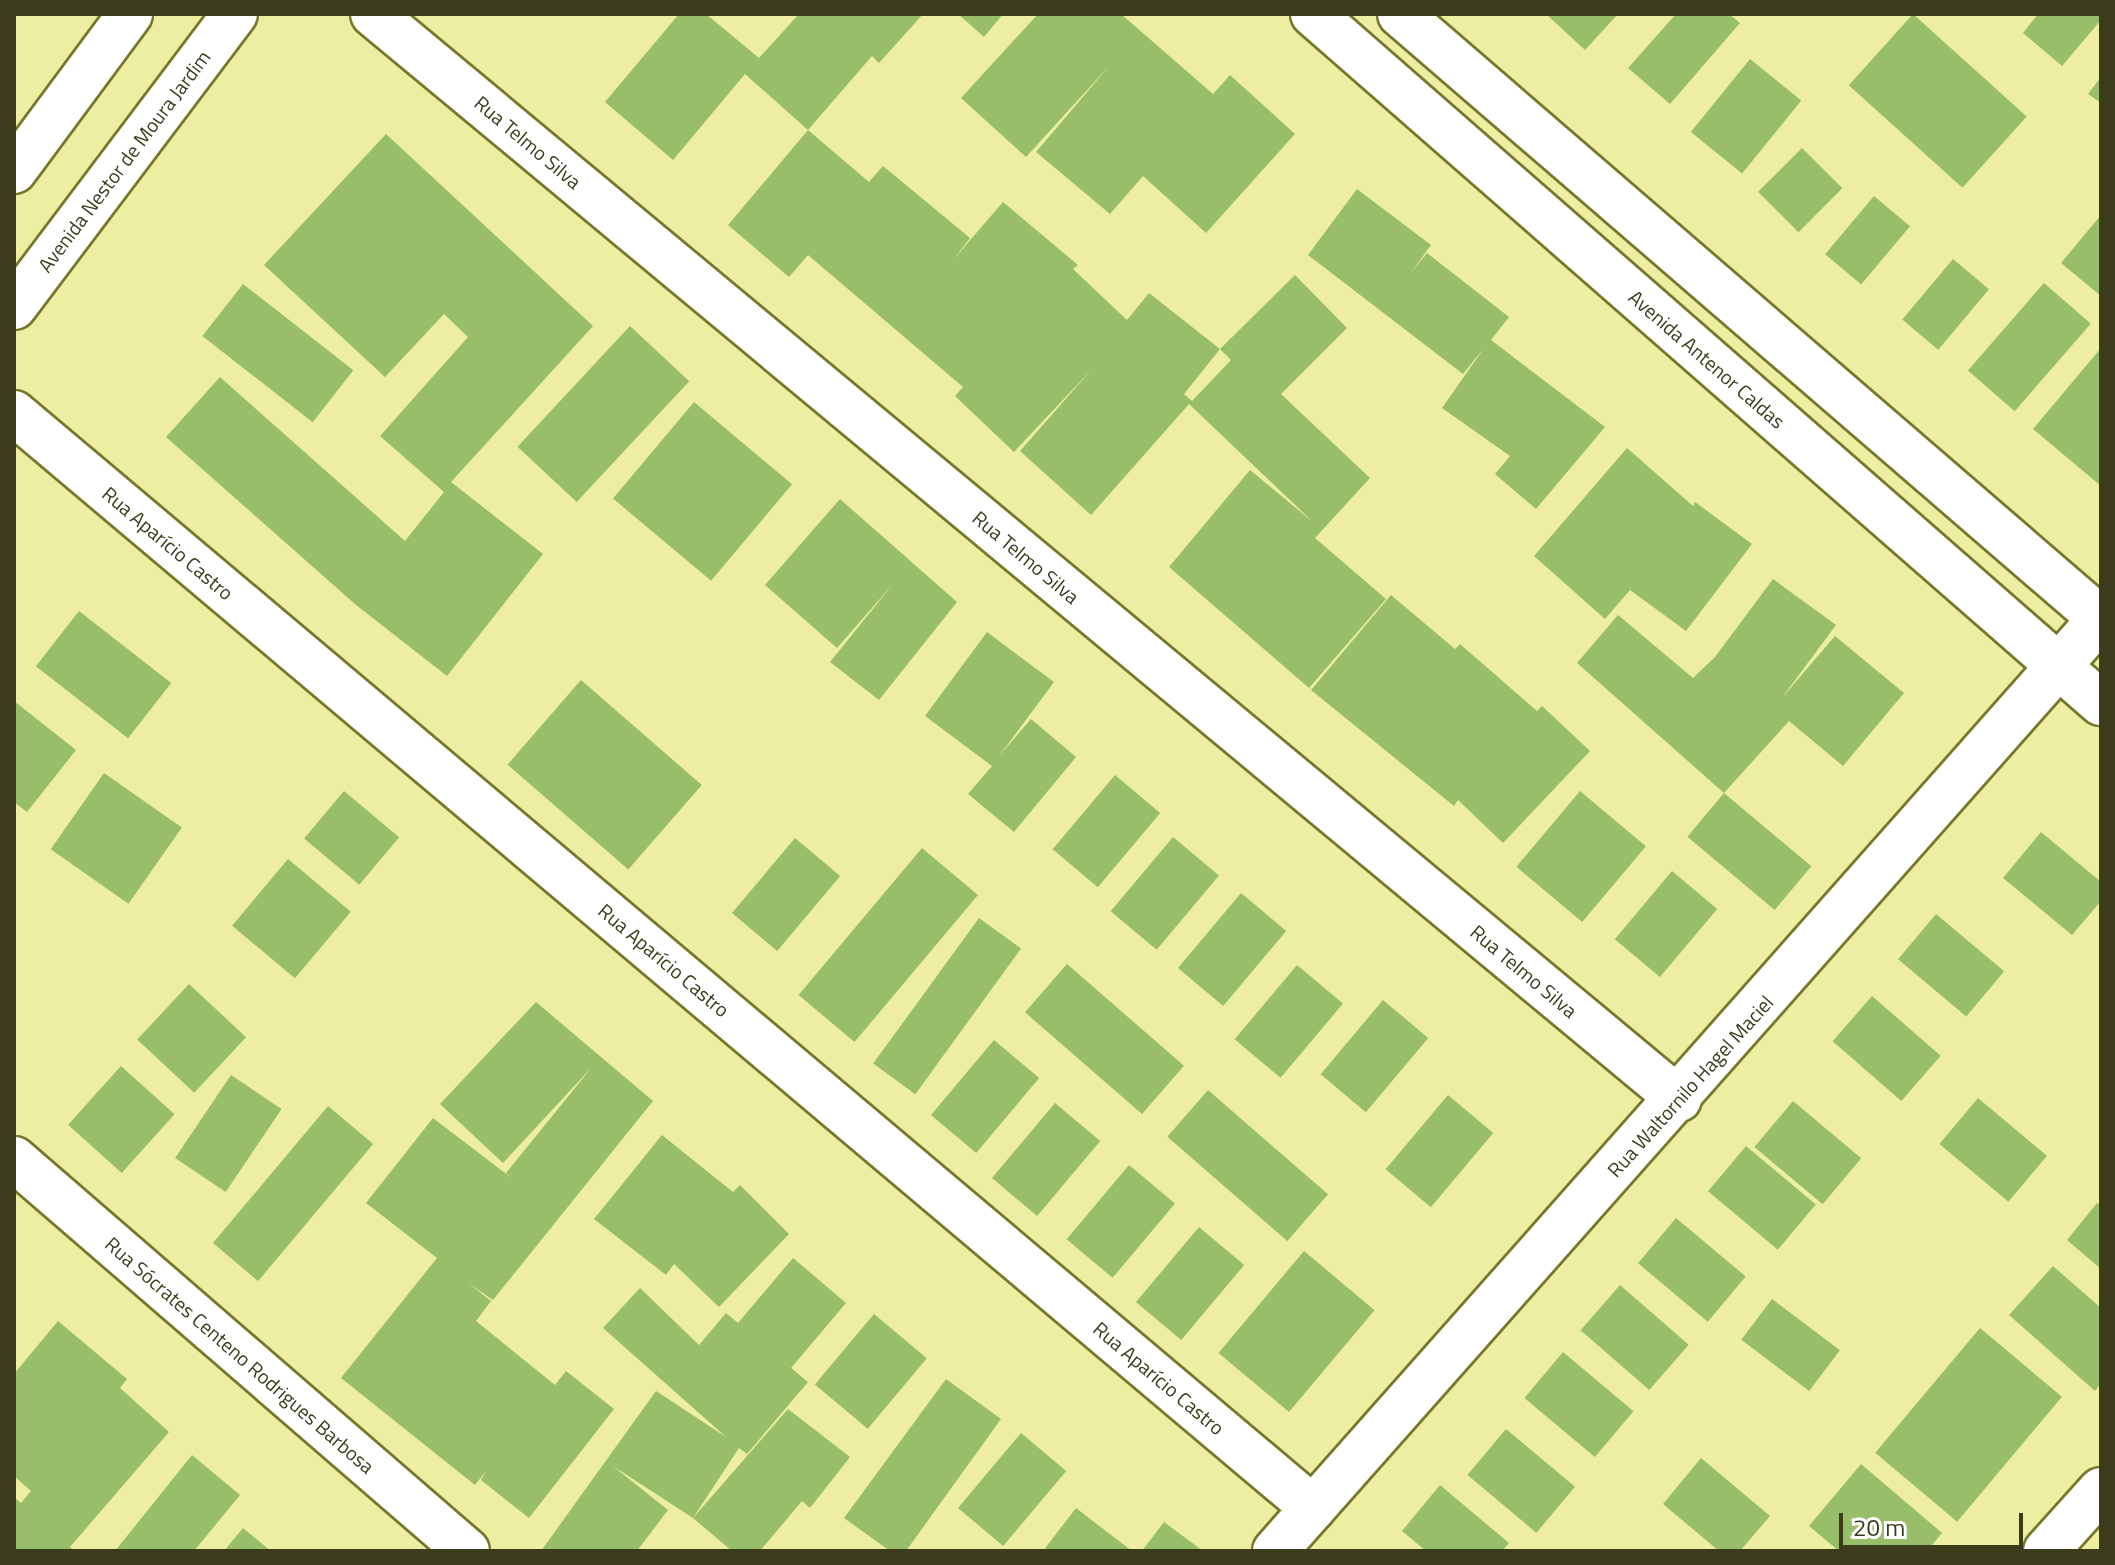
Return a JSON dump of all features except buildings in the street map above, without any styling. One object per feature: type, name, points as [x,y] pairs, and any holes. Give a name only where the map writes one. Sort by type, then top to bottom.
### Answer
[{"type":"street","points":[[14,171],[130,14]]},
{"type":"street","name":"Avenida Nestor de Moura Jardim","points":[[14,307],[235,14]]},
{"type":"street","name":"Rua Telmo Silva","points":[[373,14],[1679,1099]]},
{"type":"street","name":"Avenida Antenor Caldas","points":[[1313,14],[2101,703]]},
{"type":"street","points":[[1400,14],[2101,619]]},
{"type":"street","name":"Rua Aparício Castro","points":[[14,413],[1313,1508]]},
{"type":"street","name":"Rua Waltornilo Hagel Maciel","points":[[1275,1551],[1679,1099],[2101,619]]},
{"type":"street","name":"Rua Sócrates Centeno Rodrigues Barbosa","points":[[14,1159],[467,1551]]},
{"type":"street","points":[[2046,1551],[2101,1490]]}]
